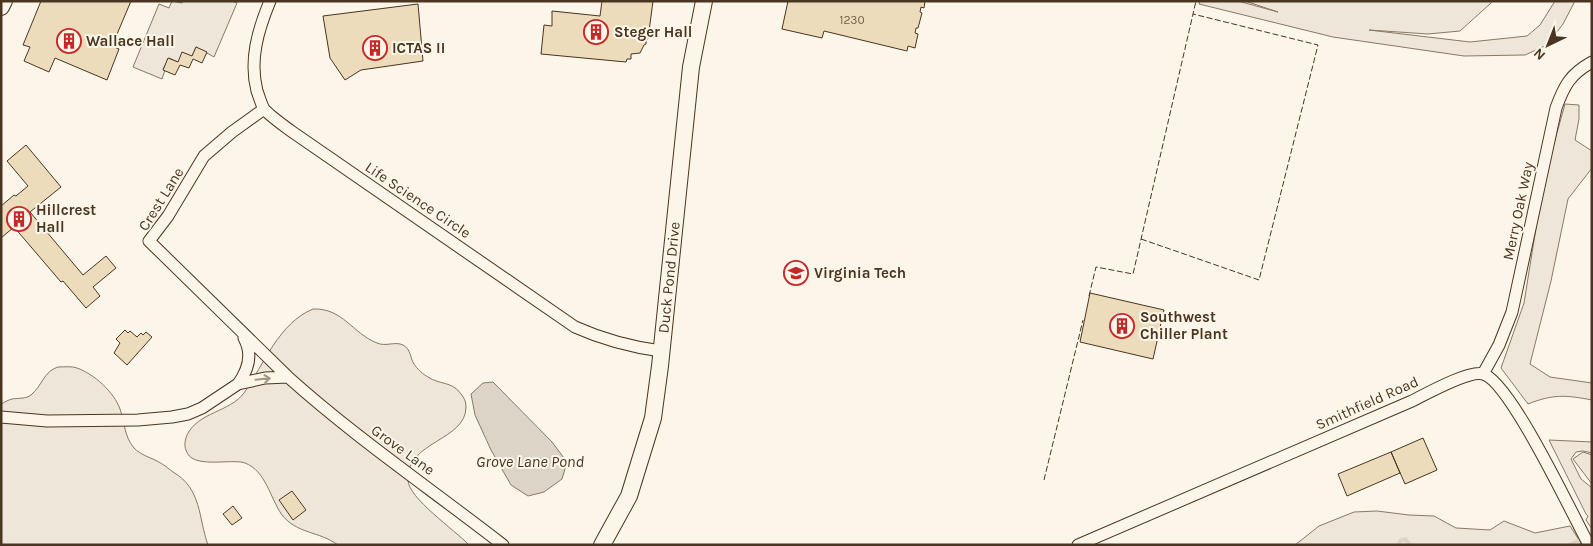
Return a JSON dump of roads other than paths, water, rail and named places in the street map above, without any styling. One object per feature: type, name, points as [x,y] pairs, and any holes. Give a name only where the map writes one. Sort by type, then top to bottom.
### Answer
[{"type":"street","points":[[1,7],[4,1]]},
{"type":"street","points":[[264,109],[255,81],[254,62],[262,22],[270,1]]},
{"type":"street","name":"Duck Pond Drive","points":[[602,545],[629,496],[653,418],[691,67],[704,1]]},
{"type":"street","name":"Merry Oak Way","points":[[1483,374],[1499,345],[1512,312],[1556,108],[1564,86],[1581,68],[1592,62]]},
{"type":"street","name":"Crest Lane","points":[[239,330],[149,241],[177,202],[204,156],[232,132],[264,109]]},
{"type":"street","name":"Life Science Circle","points":[[264,109],[290,131],[575,328],[595,336],[644,349],[661,351]]},
{"type":"street","points":[[238,384],[247,370],[250,355],[246,342],[239,330]]},
{"type":"street","name":"Grove Lane","points":[[239,330],[288,378],[364,440],[503,545]]},
{"type":"street","name":"Smithfield Road","points":[[1078,545],[1461,378],[1472,374],[1483,374]]},
{"type":"street","points":[[1483,374],[1500,389],[1520,416],[1552,472],[1589,545]]},
{"type":"street","points":[[1,417],[47,421],[138,420],[182,416],[197,410],[238,384],[265,378],[288,378]]},
{"type":"water","name":"Grove Lane Pond","points":[[493,382],[552,442],[567,462],[562,479],[544,492],[528,496],[511,485],[491,450],[475,415],[471,394],[483,383]]},
{"type":"waterway","points":[[1399,545],[1400,541],[1405,539],[1410,545]]},
{"type":"waterway","points":[[1570,545],[1578,541]]},
{"type":"place","name":"Steger Hall","points":[[596,32]]},
{"type":"place","name":"Wallace Hall","points":[[69,41]]},
{"type":"place","name":"ICTAS II","points":[[375,48]]},
{"type":"place","name":"Hillcrest Hall","points":[[19,219]]},
{"type":"place","name":"Virginia Tech","points":[[796,273]]},
{"type":"place","name":"Southwest Chiller Plant","points":[[1122,326]]}]
